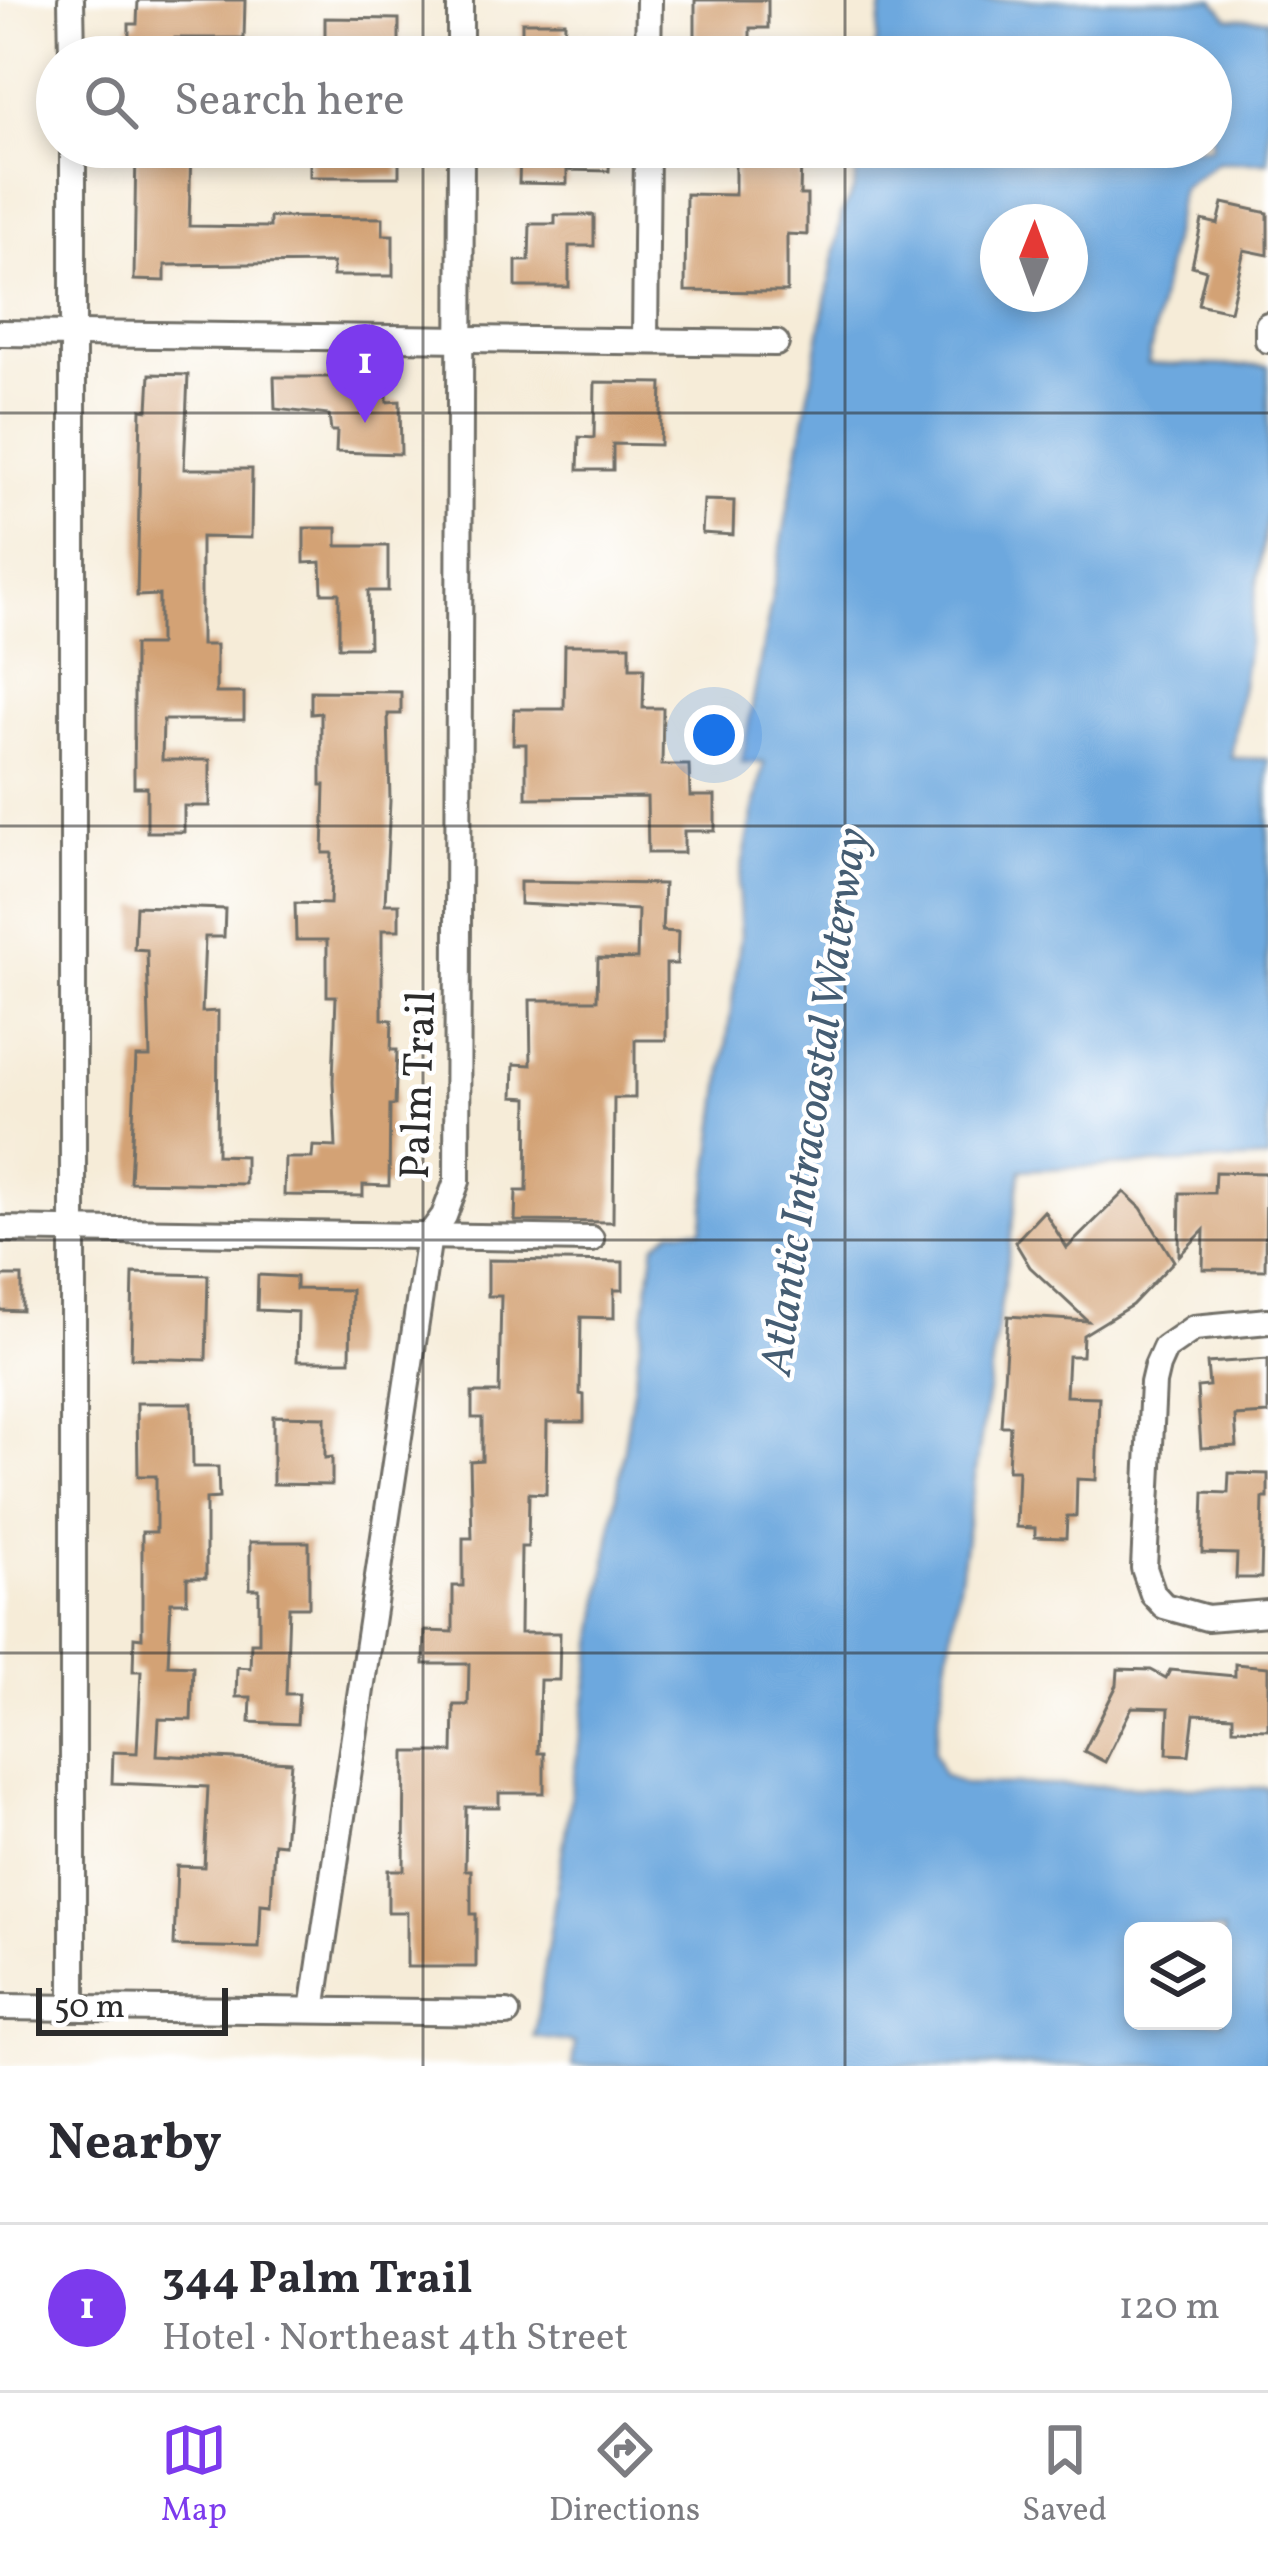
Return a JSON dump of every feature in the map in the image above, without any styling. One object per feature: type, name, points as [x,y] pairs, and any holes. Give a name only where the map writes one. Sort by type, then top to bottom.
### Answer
[{"type":"street","points":[[71,0],[72,36]]},
{"type":"street","points":[[460,0],[460,36]]},
{"type":"street","points":[[648,36],[649,0]]},
{"type":"street","points":[[73,168],[73,2008]]},
{"type":"street","name":"Palm Trail","points":[[313,2010],[429,1236],[452,1199],[458,1161],[461,168]]},
{"type":"street","points":[[645,340],[647,168]]},
{"type":"street","points":[[1268,325],[1268,340]]},
{"type":"street","points":[[0,333],[776,343]]},
{"type":"street","points":[[0,1229],[591,1239]]},
{"type":"street","points":[[1268,1322],[1194,1328],[1165,1348],[1157,1366],[1151,1407],[1144,1549],[1144,1568],[1153,1594],[1164,1606],[1207,1618],[1268,1613]]},
{"type":"street","points":[[0,2007],[507,2013]]},
{"type":"water","points":[[883,0],[1214,0],[1229,18],[1268,19],[1268,162],[1232,162],[1232,36],[877,36]]},
{"type":"water","name":"Atlantic Intracoastal Waterway","points":[[857,168],[1209,168],[1181,188],[1148,364],[1268,366],[1268,512],[1231,758],[1268,759],[1268,1159],[1021,1170],[934,1751],[943,1775],[964,1784],[1268,1788],[1268,2066],[572,2066],[575,2043],[534,2037],[655,1245],[672,1230],[702,1229],[741,935],[738,886],[764,763],[742,762],[842,212],[854,189]]},
{"type":"building","points":[[138,0],[245,0],[244,36],[129,36],[129,24],[137,24]]},
{"type":"building","points":[[695,0],[768,0],[768,28],[750,28],[750,36],[695,36]]},
{"type":"building","points":[[325,18],[399,19],[399,36],[325,36]]},
{"type":"building","points":[[522,22],[565,22],[565,36],[522,36]]},
{"type":"building","points":[[136,168],[190,168],[189,226],[270,227],[270,217],[383,218],[383,235],[393,235],[393,276],[333,276],[333,263],[165,265],[165,281],[134,280]]},
{"type":"building","points":[[310,168],[399,168],[399,177],[310,177]]},
{"type":"building","points":[[520,168],[609,168],[567,170],[567,184],[519,183]]},
{"type":"building","points":[[735,168],[801,168],[800,195],[807,195],[807,235],[787,234],[787,292],[685,291],[686,194],[735,195]]},
{"type":"building","points":[[1223,203],[1268,213],[1268,255],[1244,250],[1230,311],[1198,304],[1206,270],[1192,266],[1202,220],[1218,224]]},
{"type":"building","points":[[555,215],[594,215],[594,246],[569,246],[569,287],[516,287],[516,261],[529,261],[530,224],[555,224]]},
{"type":"building","points":[[150,374],[188,375],[184,469],[252,469],[251,538],[201,537],[201,645],[216,645],[216,693],[244,693],[244,720],[163,720],[162,760],[210,760],[210,806],[184,806],[184,832],[147,832],[147,787],[134,787],[134,645],[159,645],[159,595],[137,596],[141,409],[148,410]]},
{"type":"building","points":[[274,377],[387,377],[387,402],[400,401],[401,454],[336,452],[337,431],[331,431],[329,415],[275,409]]},
{"type":"building","points":[[595,382],[662,383],[660,445],[613,444],[613,470],[578,470],[579,437],[594,438]]},
{"type":"building","points":[[704,500],[734,501],[733,535],[702,533]]},
{"type":"building","points":[[304,528],[337,528],[337,546],[388,546],[388,591],[368,591],[369,647],[339,647],[339,593],[322,593],[321,562],[304,563]]},
{"type":"building","points":[[565,645],[630,645],[630,668],[644,668],[643,708],[663,708],[662,765],[689,765],[690,796],[715,796],[715,831],[684,831],[684,853],[648,853],[647,797],[526,798],[526,744],[513,744],[514,709],[564,709]]},
{"type":"building","points":[[311,691],[401,692],[401,714],[388,714],[385,904],[399,904],[399,930],[382,930],[382,1019],[392,1020],[391,1050],[397,1050],[395,1105],[390,1105],[389,1186],[363,1185],[363,1196],[284,1195],[285,1158],[312,1158],[313,1146],[336,1147],[336,996],[327,996],[327,940],[296,940],[295,903],[330,904],[332,853],[323,853],[321,713],[311,714]]},
{"type":"building","points":[[520,882],[664,884],[662,931],[678,932],[677,964],[666,964],[666,1040],[635,1040],[635,1098],[614,1098],[613,1222],[515,1221],[516,1191],[527,1191],[528,1098],[513,1097],[514,1064],[531,1065],[530,1000],[597,1000],[598,958],[637,959],[638,910],[520,904]]},
{"type":"building","points":[[136,906],[225,909],[224,937],[205,937],[202,1012],[218,1011],[217,1155],[245,1156],[245,1184],[130,1182],[136,1057],[150,1057],[147,950],[134,949]]},
{"type":"building","points":[[1215,1172],[1266,1173],[1265,1270],[1203,1269],[1204,1230],[1179,1256],[1180,1193],[1214,1193]]},
{"type":"building","points":[[1124,1192],[1141,1208],[1174,1261],[1132,1305],[1083,1335],[1082,1356],[1068,1356],[1066,1396],[1099,1397],[1096,1480],[1077,1479],[1076,1516],[1067,1516],[1066,1538],[1035,1537],[1035,1528],[1016,1527],[1018,1470],[1008,1470],[1010,1426],[1001,1426],[1008,1316],[1088,1321],[1030,1267],[1015,1242],[1044,1211],[1067,1248]]},
{"type":"building","points":[[488,1260],[623,1262],[623,1290],[614,1290],[614,1318],[581,1317],[584,1422],[547,1422],[546,1494],[529,1493],[528,1547],[521,1547],[520,1633],[560,1633],[559,1680],[540,1680],[538,1753],[544,1753],[544,1793],[499,1793],[499,1807],[466,1807],[465,1870],[471,1870],[471,1914],[476,1914],[476,1967],[407,1967],[407,1912],[388,1912],[388,1870],[404,1870],[405,1752],[453,1752],[454,1705],[468,1705],[469,1664],[424,1664],[425,1631],[453,1632],[453,1586],[463,1586],[463,1538],[472,1538],[470,1461],[482,1460],[482,1418],[472,1418],[472,1393],[499,1393],[501,1296],[488,1296]]},
{"type":"building","points":[[133,1273],[208,1275],[206,1360],[131,1358]]},
{"type":"building","points":[[258,1275],[296,1277],[296,1289],[351,1290],[350,1361],[297,1361],[298,1312],[257,1310]]},
{"type":"building","points":[[0,1276],[22,1276],[22,1311],[0,1310]]},
{"type":"building","points":[[1268,1359],[1268,1414],[1235,1416],[1237,1446],[1201,1448],[1197,1387],[1209,1386],[1207,1363]]},
{"type":"building","points":[[137,1403],[192,1403],[193,1467],[218,1467],[219,1498],[206,1499],[206,1578],[187,1578],[187,1602],[171,1602],[168,1665],[193,1666],[191,1720],[159,1719],[157,1755],[291,1762],[284,1844],[274,1843],[271,1905],[261,1904],[259,1948],[174,1946],[177,1866],[204,1867],[208,1787],[112,1783],[113,1752],[137,1753],[141,1671],[133,1671],[134,1637],[142,1638],[142,1532],[156,1532],[156,1476],[138,1476]]},
{"type":"building","points":[[273,1416],[325,1417],[325,1458],[332,1457],[332,1485],[273,1484]]},
{"type":"building","points":[[1229,1473],[1268,1474],[1261,1578],[1236,1578],[1237,1554],[1202,1553],[1204,1492],[1228,1493]]},
{"type":"building","points":[[250,1542],[309,1542],[309,1607],[289,1607],[286,1694],[299,1694],[297,1724],[250,1722],[251,1697],[236,1697],[237,1667],[250,1668],[251,1643],[259,1643],[259,1589],[250,1589]]},
{"type":"building","points":[[1235,1664],[1268,1667],[1268,1729],[1233,1728],[1233,1716],[1194,1714],[1189,1755],[1167,1754],[1169,1708],[1132,1707],[1105,1762],[1084,1751],[1117,1685],[1118,1669],[1151,1670],[1166,1678],[1170,1670],[1235,1676]]},
{"type":"place","name":"344 Palm Trail","points":[[365,423]]}]
